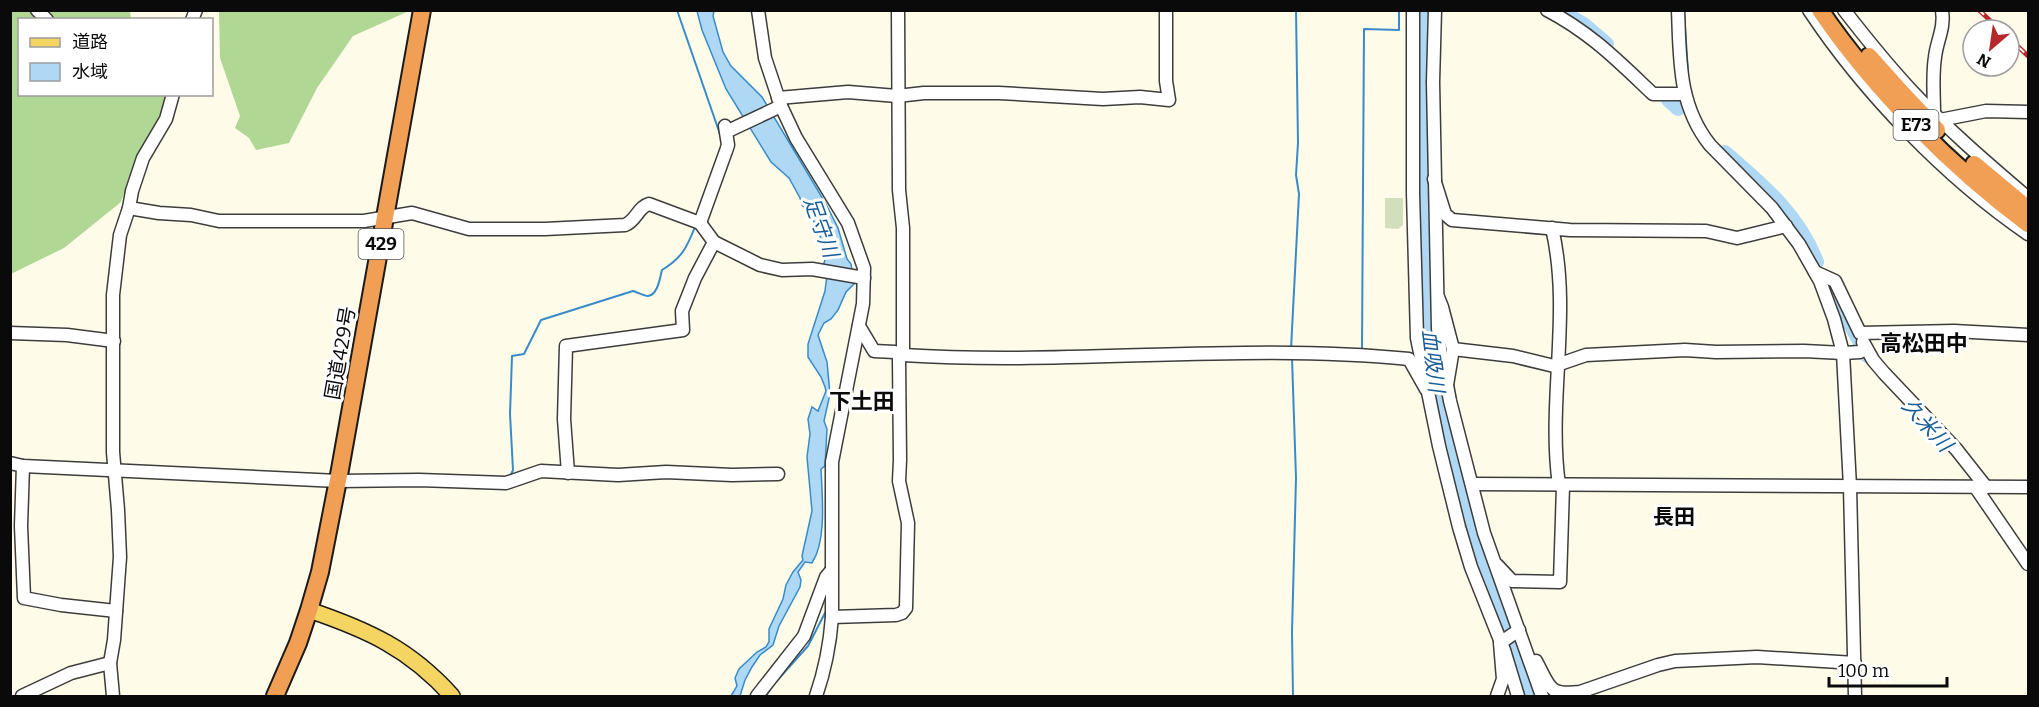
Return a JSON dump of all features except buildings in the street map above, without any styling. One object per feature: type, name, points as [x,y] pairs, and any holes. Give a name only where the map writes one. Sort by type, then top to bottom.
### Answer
[{"type":"highway","name":"国道429号","points":[[275,696],[309,610],[320,572],[339,478],[422,10]]},
{"type":"highway","name":"E73","points":[[1820,10],[1894,103],[1982,187],[2028,224]]},
{"type":"highway","name":"E73","points":[[1834,10],[1866,52],[1917,110],[1990,178],[2028,209]]},
{"type":"main road","points":[[309,610],[371,633],[401,650],[425,669],[452,696]]},
{"type":"street","points":[[758,10],[765,58],[779,104],[796,138],[848,224],[861,256],[859,326],[832,462],[830,642],[816,696]]},
{"type":"street","points":[[832,617],[896,615],[902,613],[906,608],[908,523],[899,481],[899,354],[903,228],[895,96],[898,10]]},
{"type":"street","points":[[698,223],[728,145],[728,129],[779,104],[848,92],[895,96],[924,93],[999,93],[1081,99],[1140,97],[1168,100],[1166,10]]},
{"type":"street","points":[[1413,10],[1413,193],[1417,338],[1459,527],[1471,567],[1501,643],[1518,696]]},
{"type":"street","points":[[1435,10],[1432,82],[1440,348],[1455,425],[1481,524],[1517,632],[1526,649],[1542,696]]},
{"type":"street","points":[[1547,10],[1572,23],[1594,39],[1653,94],[1684,94]]},
{"type":"street","points":[[1678,10],[1680,61],[1684,94],[1689,111],[1701,134],[1772,208],[1786,226],[1815,272],[1828,299],[1843,353],[1850,487],[1856,696]]},
{"type":"street","points":[[1809,10],[1824,33],[1863,82],[1908,132],[1972,190],[2028,234]]},
{"type":"street","points":[[1844,10],[1909,88],[1937,117],[1979,157],[2028,198]]},
{"type":"street","points":[[1937,117],[1933,70],[1935,53],[1942,31],[1942,10]]},
{"type":"street","points":[[114,696],[110,663],[114,640],[120,557],[114,467],[113,295],[115,273],[120,235],[138,171],[148,148],[166,118],[172,96]]},
{"type":"street","points":[[1937,117],[1986,111],[2028,112]]},
{"type":"street","points":[[1434,178],[1445,214],[1452,220],[1570,230],[1706,231],[1737,238],[1786,226]]},
{"type":"street","points":[[129,208],[219,221],[364,221],[412,213],[469,229],[545,229],[625,225],[634,219],[645,205],[649,204],[698,223],[714,242],[760,265],[782,270],[812,269],[862,278]]},
{"type":"street","points":[[1493,559],[1512,581],[1560,582],[1561,485],[1556,453],[1561,288],[1558,254],[1552,228]]},
{"type":"street","points":[[567,473],[564,419],[566,346],[682,330],[682,311],[695,278],[714,242]]},
{"type":"street","points":[[1815,272],[1834,281],[1860,333],[1863,349],[1956,449],[2028,564]]},
{"type":"street","points":[[1438,297],[1453,349],[1447,384]]},
{"type":"street","points":[[859,326],[874,351],[899,354],[970,358],[1091,358],[1170,353],[1359,354],[1409,359],[1428,389]]},
{"type":"street","points":[[1860,333],[1954,331],[2028,335]]},
{"type":"street","points":[[10,333],[67,335],[114,341]]},
{"type":"street","points":[[1453,349],[1513,356],[1554,366],[1586,355],[1685,350],[1843,353],[1863,349]]},
{"type":"street","points":[[1428,389],[1447,384]]},
{"type":"street","points":[[116,611],[24,598],[17,465],[506,483],[534,472],[618,475],[666,472],[732,475],[778,474]]},
{"type":"street","points":[[1472,484],[2028,487]]},
{"type":"street","points":[[757,696],[804,636],[826,577],[831,570]]},
{"type":"street","points":[[1501,643],[1517,632]]},
{"type":"street","points":[[1497,696],[1503,679],[1501,643]]},
{"type":"street","points":[[1526,649],[1551,689],[1556,693],[1568,694],[1675,661],[1757,657],[1855,663]]},
{"type":"street","points":[[22,696],[71,673],[110,663]]},
{"type":"green space","points":[[219,10],[409,11],[353,36],[317,88],[289,143],[256,150],[249,138],[235,128],[240,116],[220,58]]},
{"type":"green space","points":[[11,11],[130,11],[131,18],[18,18],[18,96],[167,96],[153,131],[137,155],[121,202],[64,248],[11,274]]},
{"type":"green space","points":[[1385,198],[1403,198],[1403,225],[1398,229],[1385,228]]},
{"type":"water","name":"足守川","points":[[697,11],[714,11],[713,16],[723,52],[731,66],[762,97],[826,204],[838,228],[847,259],[851,264],[854,284],[846,292],[838,310],[831,319],[824,323],[818,335],[827,362],[830,394],[824,421],[827,429],[825,466],[821,469],[822,530],[817,553],[812,563],[805,562],[798,572],[801,580],[800,587],[779,626],[773,645],[760,655],[752,667],[740,696],[731,696],[737,686],[735,678],[739,669],[769,642],[769,629],[783,599],[786,585],[803,560],[812,511],[807,457],[810,434],[808,419],[812,407],[818,411],[826,391],[821,377],[808,357],[808,344],[825,291],[827,275],[823,266],[826,257],[815,223],[802,205],[789,178],[771,162],[726,89],[702,30]]},
{"type":"waterway","points":[[677,10],[722,140]]},
{"type":"waterway","points":[[1291,349],[1299,194],[1296,175],[1298,143],[1296,10]]},
{"type":"waterway","points":[[1362,348],[1364,29],[1399,30],[1399,10]]},
{"type":"waterway","name":"血吸川","points":[[1424,10],[1423,212],[1428,342],[1438,403],[1467,514],[1532,696]]},
{"type":"waterway","name":"久米川","points":[[1559,10],[1584,24],[1607,44]]},
{"type":"waterway","points":[[1684,10],[1688,73]]},
{"type":"waterway","name":"久米川","points":[[1668,100],[1678,109]]},
{"type":"waterway","name":"久米川","points":[[1725,152],[1766,188],[1790,215],[1817,262]]},
{"type":"waterway","points":[[510,477],[513,470],[510,414],[512,356],[524,354],[541,320],[633,291],[646,296],[651,295],[658,285],[662,270],[683,252],[695,227]]},
{"type":"waterway","name":"久米川","points":[[1831,289],[1867,356]]},
{"type":"waterway","points":[[1292,358],[1296,478],[1292,633],[1293,696]]},
{"type":"waterway","points":[[766,696],[808,646],[826,611]]},
{"type":"railway","points":[[1979,10],[1987,18]]},
{"type":"railway","points":[[2021,49],[2028,56]]},
{"type":"district","name":"高松田中","points":[[1924,343]]},
{"type":"district","name":"下土田","points":[[862,401]]},
{"type":"district","name":"長田","points":[[1674,517]]}]
